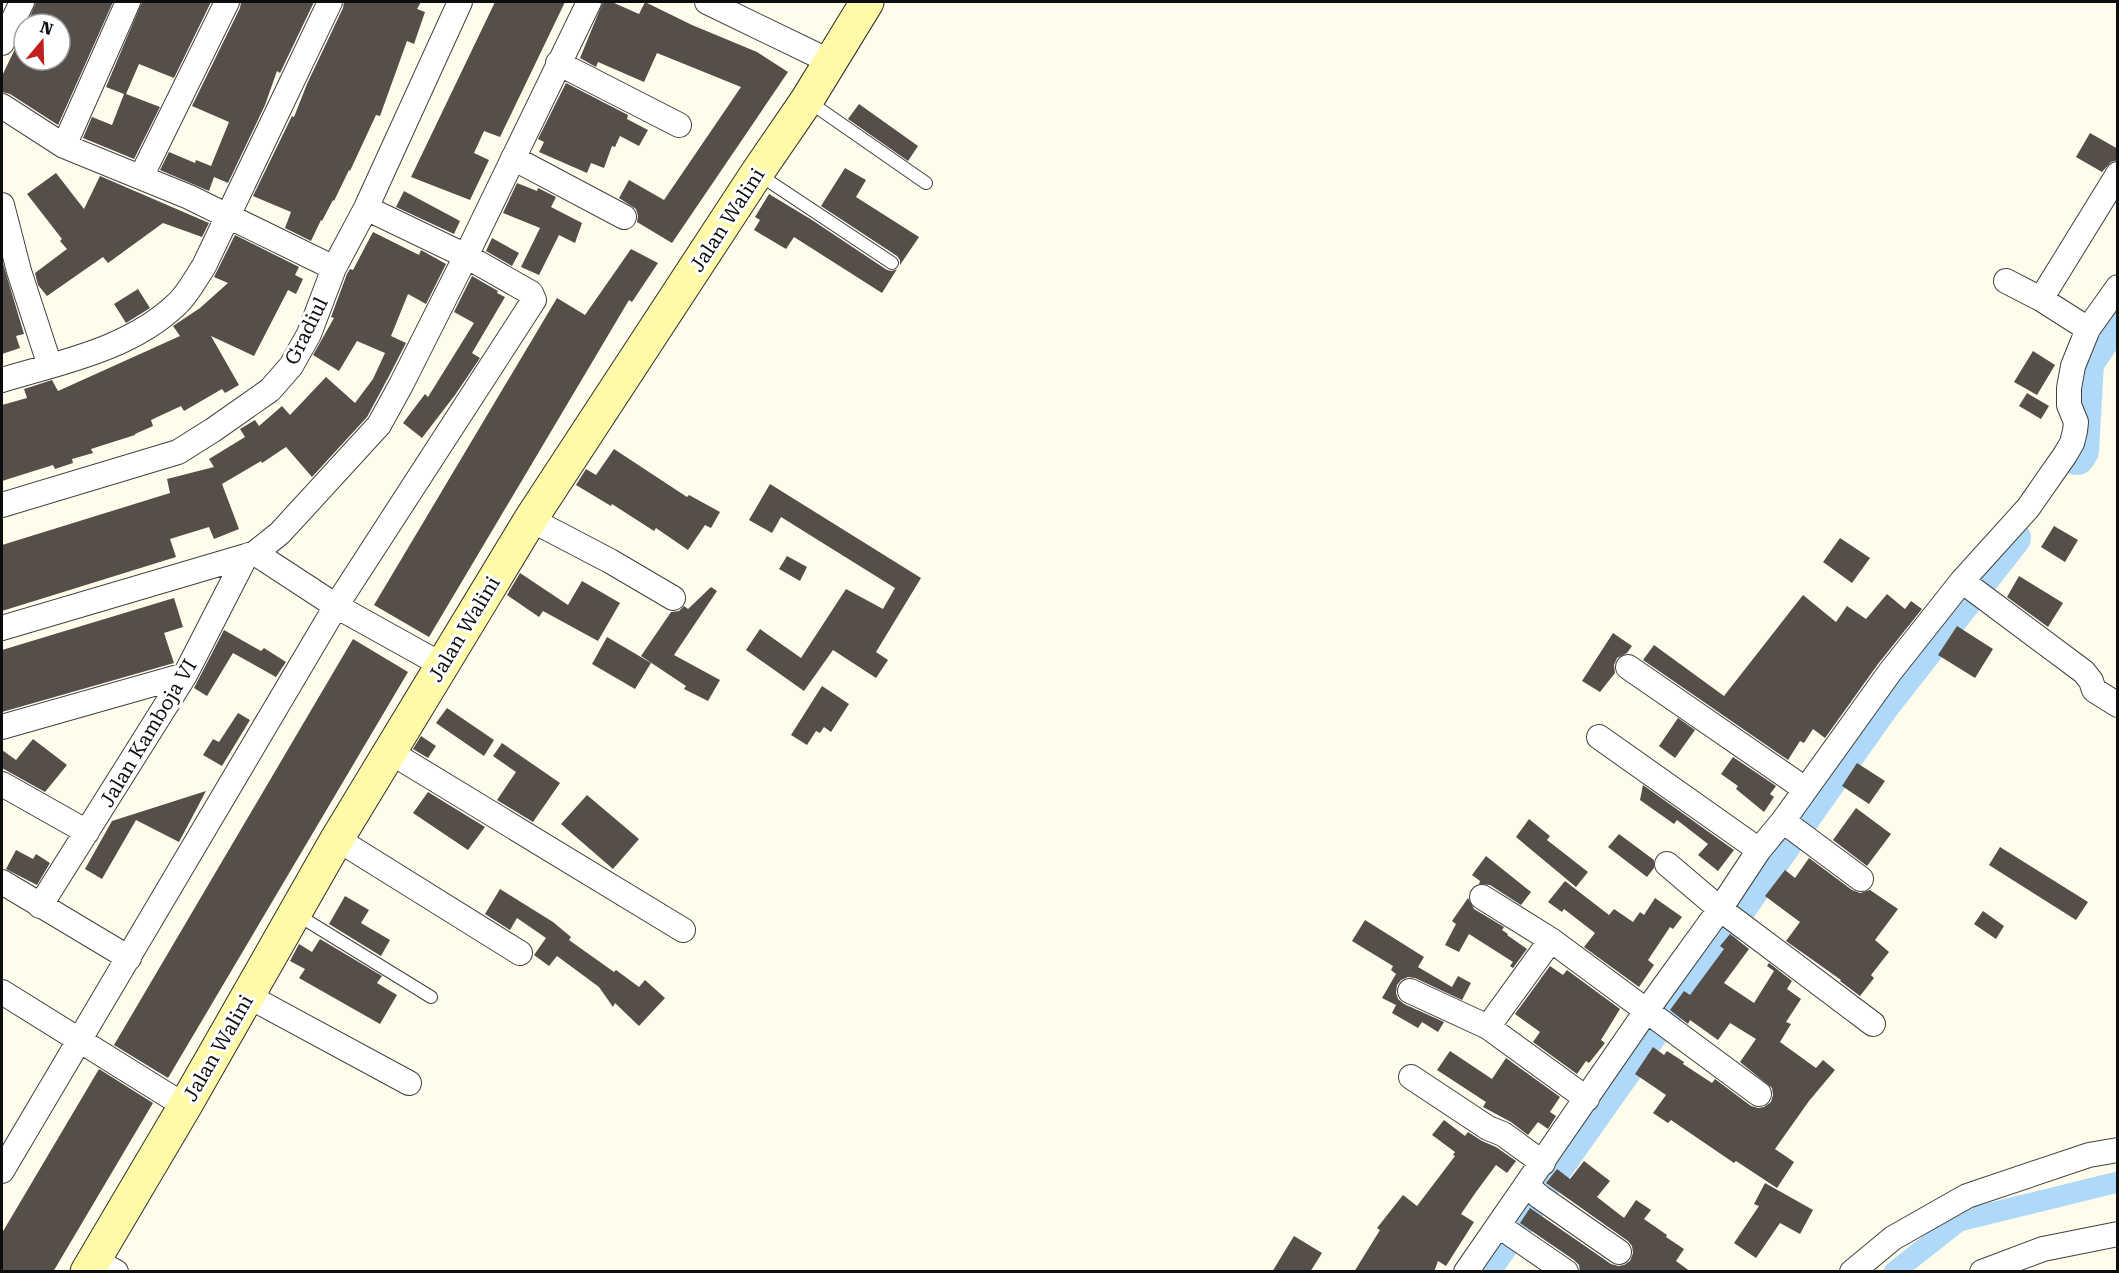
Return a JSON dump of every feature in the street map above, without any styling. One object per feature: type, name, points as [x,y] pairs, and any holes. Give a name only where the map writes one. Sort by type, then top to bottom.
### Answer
[{"type":"street","points":[[2,43],[22,2]]},
{"type":"street","points":[[64,146],[128,2]]},
{"type":"street","points":[[141,177],[227,2]]},
{"type":"street","points":[[2,380],[99,351],[153,324],[179,302],[204,266],[330,2]]},
{"type":"street","name":"Gradiul","points":[[2,505],[178,452],[270,390],[291,366],[309,334],[334,268],[366,208],[460,2]]},
{"type":"street","points":[[2,628],[251,554],[279,533],[379,425],[466,256],[589,2]]},
{"type":"street","name":"Jalan Walini","points":[[99,1268],[185,1106],[338,839],[442,665],[532,517],[807,100],[867,2]]},
{"type":"street","points":[[724,5],[829,61]]},
{"type":"street","points":[[558,63],[679,126]]},
{"type":"street","points":[[2,106],[64,146],[228,215],[334,268]]},
{"type":"street","points":[[513,158],[624,217]]},
{"type":"street","points":[[2041,299],[2118,174]]},
{"type":"street","points":[[2,205],[10,274],[50,366]]},
{"type":"street","points":[[2,1171],[336,606],[534,300],[531,293],[466,256],[366,208]]},
{"type":"street","points":[[2006,281],[2041,299],[2088,329]]},
{"type":"street","points":[[1467,1272],[1506,1231],[1533,1191],[1543,1163],[1587,1099],[1654,1016],[1728,915],[1759,850],[1790,826],[1805,789],[1890,672],[2028,508],[2072,442],[2076,422],[2069,405],[2069,387],[2073,366],[2088,329],[2118,286]]},
{"type":"street","points":[[532,517],[545,527],[674,598]]},
{"type":"street","points":[[251,554],[336,606],[442,665]]},
{"type":"street","name":"Jalan Kamboja VI","points":[[40,906],[185,675],[251,554]]},
{"type":"street","points":[[1965,584],[2084,672],[2094,690],[2118,705]]},
{"type":"street","points":[[1628,667],[1805,789]]},
{"type":"street","points":[[2,727],[185,675]]},
{"type":"street","points":[[1599,738],[1759,850]]},
{"type":"street","points":[[390,752],[683,930]]},
{"type":"street","points":[[2,784],[87,832]]},
{"type":"street","points":[[1790,826],[1861,879]]},
{"type":"street","points":[[338,839],[520,952]]},
{"type":"street","points":[[1667,864],[1728,915],[1873,1024]]},
{"type":"street","points":[[2,882],[129,958]]},
{"type":"street","points":[[1482,897],[1551,940],[1759,1094]]},
{"type":"street","points":[[1488,1027],[1551,940]]},
{"type":"street","points":[[1410,991],[1488,1027],[1587,1099]]},
{"type":"street","points":[[2,992],[185,1106]]},
{"type":"street","points":[[248,996],[409,1083]]},
{"type":"street","points":[[1411,1077],[1488,1128],[1503,1134],[1543,1163]]},
{"type":"street","points":[[1852,1272],[1893,1238],[1967,1196],[2089,1155],[2118,1150]]},
{"type":"street","points":[[1533,1191],[1619,1252]]},
{"type":"street","points":[[1506,1231],[1566,1272]]},
{"type":"street","points":[[1982,1272],[2043,1249],[2118,1234]]},
{"type":"lane","points":[[807,100],[926,183]]},
{"type":"lane","points":[[757,173],[892,263]]},
{"type":"lane","points":[[295,914],[430,997]]},
{"type":"building","points":[[36,2],[113,2],[58,125],[10,94],[2,92],[2,76],[12,55],[12,72],[72,72],[72,12],[32,12]]},
{"type":"building","points":[[142,2],[211,2],[174,78],[139,64],[126,94],[160,107],[134,159],[83,138],[92,117],[112,125],[124,94],[106,87]]},
{"type":"building","points":[[241,2],[314,2],[280,73],[277,71],[265,105],[228,183],[214,177],[209,191],[160,170],[169,152],[195,163],[196,160],[211,166],[229,122],[192,106]]},
{"type":"building","points":[[344,2],[421,2],[417,9],[425,12],[414,44],[407,41],[380,116],[376,115],[350,171],[311,241],[285,228],[291,212],[253,196],[292,116],[294,117]]},
{"type":"building","points":[[495,2],[565,2],[500,137],[484,131],[474,153],[489,160],[470,200],[411,177]]},
{"type":"building","points":[[603,2],[612,2],[639,14],[645,2],[692,25],[757,52],[788,72],[672,243],[637,222],[636,209],[619,198],[629,180],[664,200],[741,87],[657,53],[644,82],[598,62],[596,67],[580,58]]},
{"type":"building","points":[[566,83],[628,115],[627,119],[648,130],[639,146],[620,136],[615,147],[612,146],[604,168],[591,163],[587,173],[539,152],[544,142],[538,139]]},
{"type":"building","points":[[859,104],[918,146],[908,161],[848,119]]},
{"type":"building","points":[[2090,133],[2118,149],[2118,160],[2111,162],[2102,172],[2076,157]]},
{"type":"building","points":[[845,168],[866,180],[856,197],[919,237],[900,265],[897,256],[821,206]]},
{"type":"building","points":[[56,173],[84,209],[100,176],[209,223],[202,237],[163,223],[108,263],[103,257],[47,296],[38,285],[35,273],[67,249],[60,241],[62,239],[27,194]]},
{"type":"building","points":[[517,183],[537,191],[538,188],[556,197],[551,207],[582,223],[575,243],[559,235],[539,275],[521,267],[540,228],[503,213]]},
{"type":"building","points":[[404,191],[460,221],[454,234],[396,207]]},
{"type":"building","points":[[769,194],[887,270],[897,269],[882,293],[794,237],[786,249],[754,230],[760,220],[755,217]]},
{"type":"building","points":[[373,232],[419,255],[421,250],[446,264],[426,304],[408,294],[391,336],[406,343],[388,378],[367,417],[312,477],[286,447],[262,463],[261,461],[222,484],[239,529],[214,539],[209,527],[170,539],[176,557],[2,611],[2,545],[170,493],[167,479],[214,467],[209,459],[245,437],[240,429],[255,420],[259,426],[282,406],[290,415],[326,377],[355,403],[373,379],[385,353],[357,341],[339,371],[313,355],[334,318],[331,317],[347,274],[350,269],[353,270]]},
{"type":"building","points":[[235,235],[299,267],[295,275],[303,279],[296,294],[288,290],[254,356],[211,336],[239,385],[225,393],[222,389],[184,411],[181,406],[151,420],[153,426],[135,435],[91,449],[93,453],[72,459],[73,463],[55,469],[53,465],[2,481],[2,405],[27,398],[24,389],[52,380],[58,391],[180,336],[173,326],[200,308],[228,283],[214,277]]},
{"type":"building","points":[[492,238],[519,253],[512,266],[486,251]]},
{"type":"building","points":[[631,249],[658,263],[632,302],[629,300],[429,637],[374,605],[557,298],[585,315]]},
{"type":"building","points":[[2,260],[24,334],[16,336],[20,348],[2,354]]},
{"type":"building","points":[[472,276],[505,297],[472,353],[480,358],[422,438],[403,423],[425,394],[428,397],[474,323],[454,312]]},
{"type":"building","points":[[138,289],[150,308],[126,323],[114,304]]},
{"type":"building","points":[[2033,351],[2055,365],[2037,395],[2014,382]]},
{"type":"building","points":[[2027,393],[2049,406],[2041,419],[2019,406]]},
{"type":"building","points":[[614,449],[687,497],[689,495],[720,512],[711,528],[705,525],[688,550],[656,528],[654,531],[612,504],[611,506],[576,485],[586,469],[596,475]]},
{"type":"building","points":[[770,484],[921,578],[876,652],[888,660],[876,678],[833,650],[804,691],[746,650],[760,629],[801,658],[846,589],[883,609],[895,588],[781,517],[772,533],[749,520]]},
{"type":"building","points":[[2054,526],[2078,540],[2065,562],[2041,547]]},
{"type":"building","points":[[1840,538],[1870,558],[1852,583],[1823,562]]},
{"type":"building","points":[[787,556],[807,567],[800,581],[779,569]]},
{"type":"building","points":[[520,573],[568,605],[582,581],[620,603],[598,641],[543,611],[539,617],[507,595]]},
{"type":"building","points":[[2019,576],[2063,603],[2048,627],[2007,597]]},
{"type":"building","points":[[711,587],[717,591],[674,655],[720,680],[708,701],[684,689],[686,686],[641,656],[671,612],[679,611],[684,606],[688,609]]},
{"type":"building","points":[[1887,594],[1905,609],[1911,601],[1922,609],[1878,664],[1825,738],[1813,729],[1804,743],[1800,741],[1788,760],[1643,660],[1654,645],[1724,696],[1803,595],[1836,622],[1847,606],[1866,619]]},
{"type":"building","points":[[174,598],[183,627],[164,633],[174,663],[2,712],[2,650]]},
{"type":"building","points":[[1957,626],[1993,649],[1975,678],[1938,655]]},
{"type":"building","points":[[224,630],[261,651],[264,648],[286,662],[276,677],[233,653],[207,696],[194,688]]},
{"type":"building","points":[[1613,633],[1632,646],[1627,653],[1617,658],[1614,665],[1615,673],[1600,692],[1582,681]]},
{"type":"building","points":[[607,637],[651,663],[635,689],[592,664]]},
{"type":"building","points":[[353,639],[408,672],[168,1078],[114,1045]]},
{"type":"building","points":[[822,686],[849,704],[831,732],[824,727],[820,733],[816,731],[807,745],[791,735]]},
{"type":"building","points":[[447,708],[494,740],[484,756],[436,723]]},
{"type":"building","points":[[238,713],[250,720],[222,766],[203,755],[213,739],[219,742]]},
{"type":"building","points":[[1678,718],[1695,730],[1675,758],[1659,746]]},
{"type":"building","points":[[421,736],[436,746],[428,758],[413,749]]},
{"type":"building","points":[[33,739],[67,765],[45,792],[2,768],[2,750],[16,760]]},
{"type":"building","points":[[502,743],[560,783],[533,822],[497,800],[516,772],[493,756]]},
{"type":"building","points":[[1733,757],[1776,786],[1770,794],[1774,797],[1764,812],[1736,789],[1738,786],[1721,774]]},
{"type":"building","points":[[1857,763],[1885,781],[1869,804],[1842,786]]},
{"type":"building","points":[[1643,785],[1734,850],[1718,871],[1698,855],[1708,844],[1677,820],[1674,824],[1640,800]]},
{"type":"building","points":[[206,791],[179,842],[136,820],[102,879],[85,869],[112,821]]},
{"type":"building","points":[[428,792],[485,827],[468,850],[413,813]]},
{"type":"building","points":[[587,795],[639,839],[613,869],[561,824]]},
{"type":"building","points":[[1856,808],[1891,834],[1867,866],[1833,840]]},
{"type":"building","points":[[1529,819],[1550,836],[1547,840],[1588,872],[1576,887],[1516,837]]},
{"type":"building","points":[[1619,834],[1654,860],[1654,868],[1647,877],[1608,847]]},
{"type":"building","points":[[2000,847],[2088,902],[2076,920],[1989,865]]},
{"type":"building","points":[[16,850],[33,859],[36,854],[50,863],[37,885],[6,869]]},
{"type":"building","points":[[1486,856],[1531,892],[1521,905],[1490,885],[1479,884],[1480,881],[1472,875]]},
{"type":"building","points":[[1809,858],[1852,890],[1860,893],[1870,890],[1898,909],[1875,940],[1889,952],[1871,975],[1874,978],[1860,996],[1786,941],[1800,922],[1765,896],[1785,870],[1795,878]]},
{"type":"building","points":[[1565,881],[1609,915],[1614,909],[1633,922],[1640,912],[1644,915],[1655,898],[1682,917],[1673,929],[1670,927],[1648,960],[1654,965],[1639,987],[1584,947],[1595,933],[1564,909],[1562,912],[1548,902]]},
{"type":"building","points":[[500,889],[553,922],[571,937],[569,940],[614,972],[616,970],[639,987],[645,980],[665,998],[639,1026],[615,1003],[613,1007],[599,987],[557,956],[549,966],[534,955],[546,938],[517,918],[510,930],[485,914]]},
{"type":"building","points":[[345,896],[369,910],[361,923],[390,940],[381,956],[329,924]]},
{"type":"building","points":[[1468,898],[1474,909],[1504,927],[1502,930],[1507,935],[1527,949],[1513,968],[1510,966],[1513,962],[1469,934],[1459,952],[1445,945],[1456,924],[1452,921]]},
{"type":"building","points":[[1983,911],[2004,926],[1996,939],[1974,924]]},
{"type":"building","points":[[1365,920],[1424,957],[1418,967],[1452,987],[1458,976],[1471,983],[1462,1000],[1415,978],[1408,977],[1397,985],[1398,999],[1404,1004],[1444,1022],[1438,1032],[1422,1022],[1418,1028],[1392,1013],[1396,1005],[1382,998],[1396,974],[1391,970],[1393,966],[1352,941]]},
{"type":"building","points":[[1730,934],[1749,949],[1724,983],[1754,1003],[1774,971],[1767,966],[1769,963],[1792,981],[1787,989],[1801,999],[1786,1022],[1791,1024],[1780,1042],[1816,1068],[1823,1060],[1835,1070],[1809,1101],[1775,1149],[1794,1162],[1777,1188],[1736,1161],[1734,1163],[1671,1120],[1668,1123],[1653,1113],[1666,1095],[1635,1074],[1653,1047],[1664,1055],[1667,1051],[1712,1083],[1715,1079],[1751,1106],[1764,1107],[1771,1102],[1772,1088],[1740,1062],[1756,1039],[1730,1023],[1718,1040],[1690,1020],[1688,1024],[1670,1010],[1684,991],[1690,995],[1724,949],[1720,946]]},
{"type":"building","points":[[320,939],[382,976],[377,983],[397,995],[380,1024],[299,978],[305,969],[290,961],[299,944],[312,952]]},
{"type":"building","points":[[1550,966],[1563,975],[1567,970],[1620,1009],[1601,1040],[1605,1043],[1589,1063],[1586,1061],[1577,1074],[1533,1042],[1540,1032],[1515,1014]]},
{"type":"building","points":[[1450,1051],[1492,1079],[1506,1058],[1560,1097],[1550,1112],[1556,1116],[1548,1129],[1538,1122],[1528,1135],[1511,1122],[1483,1107],[1486,1102],[1437,1070]]},
{"type":"building","points":[[99,1069],[153,1103],[53,1272],[2,1272],[2,1233]]},
{"type":"building","points":[[1444,1120],[1465,1136],[1468,1132],[1516,1161],[1507,1173],[1496,1165],[1461,1214],[1474,1222],[1446,1266],[1438,1261],[1434,1272],[1354,1272],[1380,1230],[1377,1228],[1403,1195],[1417,1206],[1455,1156],[1453,1155],[1455,1152],[1432,1135]]},
{"type":"building","points":[[1584,1161],[1610,1181],[1597,1197],[1624,1218],[1636,1200],[1651,1210],[1644,1219],[1684,1249],[1676,1261],[1691,1272],[1580,1272],[1579,1265],[1574,1260],[1520,1223],[1530,1208],[1611,1264],[1618,1266],[1630,1261],[1633,1253],[1628,1241],[1546,1183],[1557,1169],[1570,1179]]},
{"type":"building","points":[[1765,1183],[1813,1210],[1800,1234],[1780,1223],[1756,1258],[1734,1243],[1759,1206],[1754,1204]]},
{"type":"building","points":[[1294,1236],[1322,1253],[1310,1272],[1272,1272]]},
{"type":"waterway","points":[[2077,457],[2081,451],[2086,363],[2118,315]]},
{"type":"waterway","points":[[1481,1272],[1881,706],[2013,538]]},
{"type":"waterway","points":[[1894,1272],[1959,1221],[2118,1182]]}]
